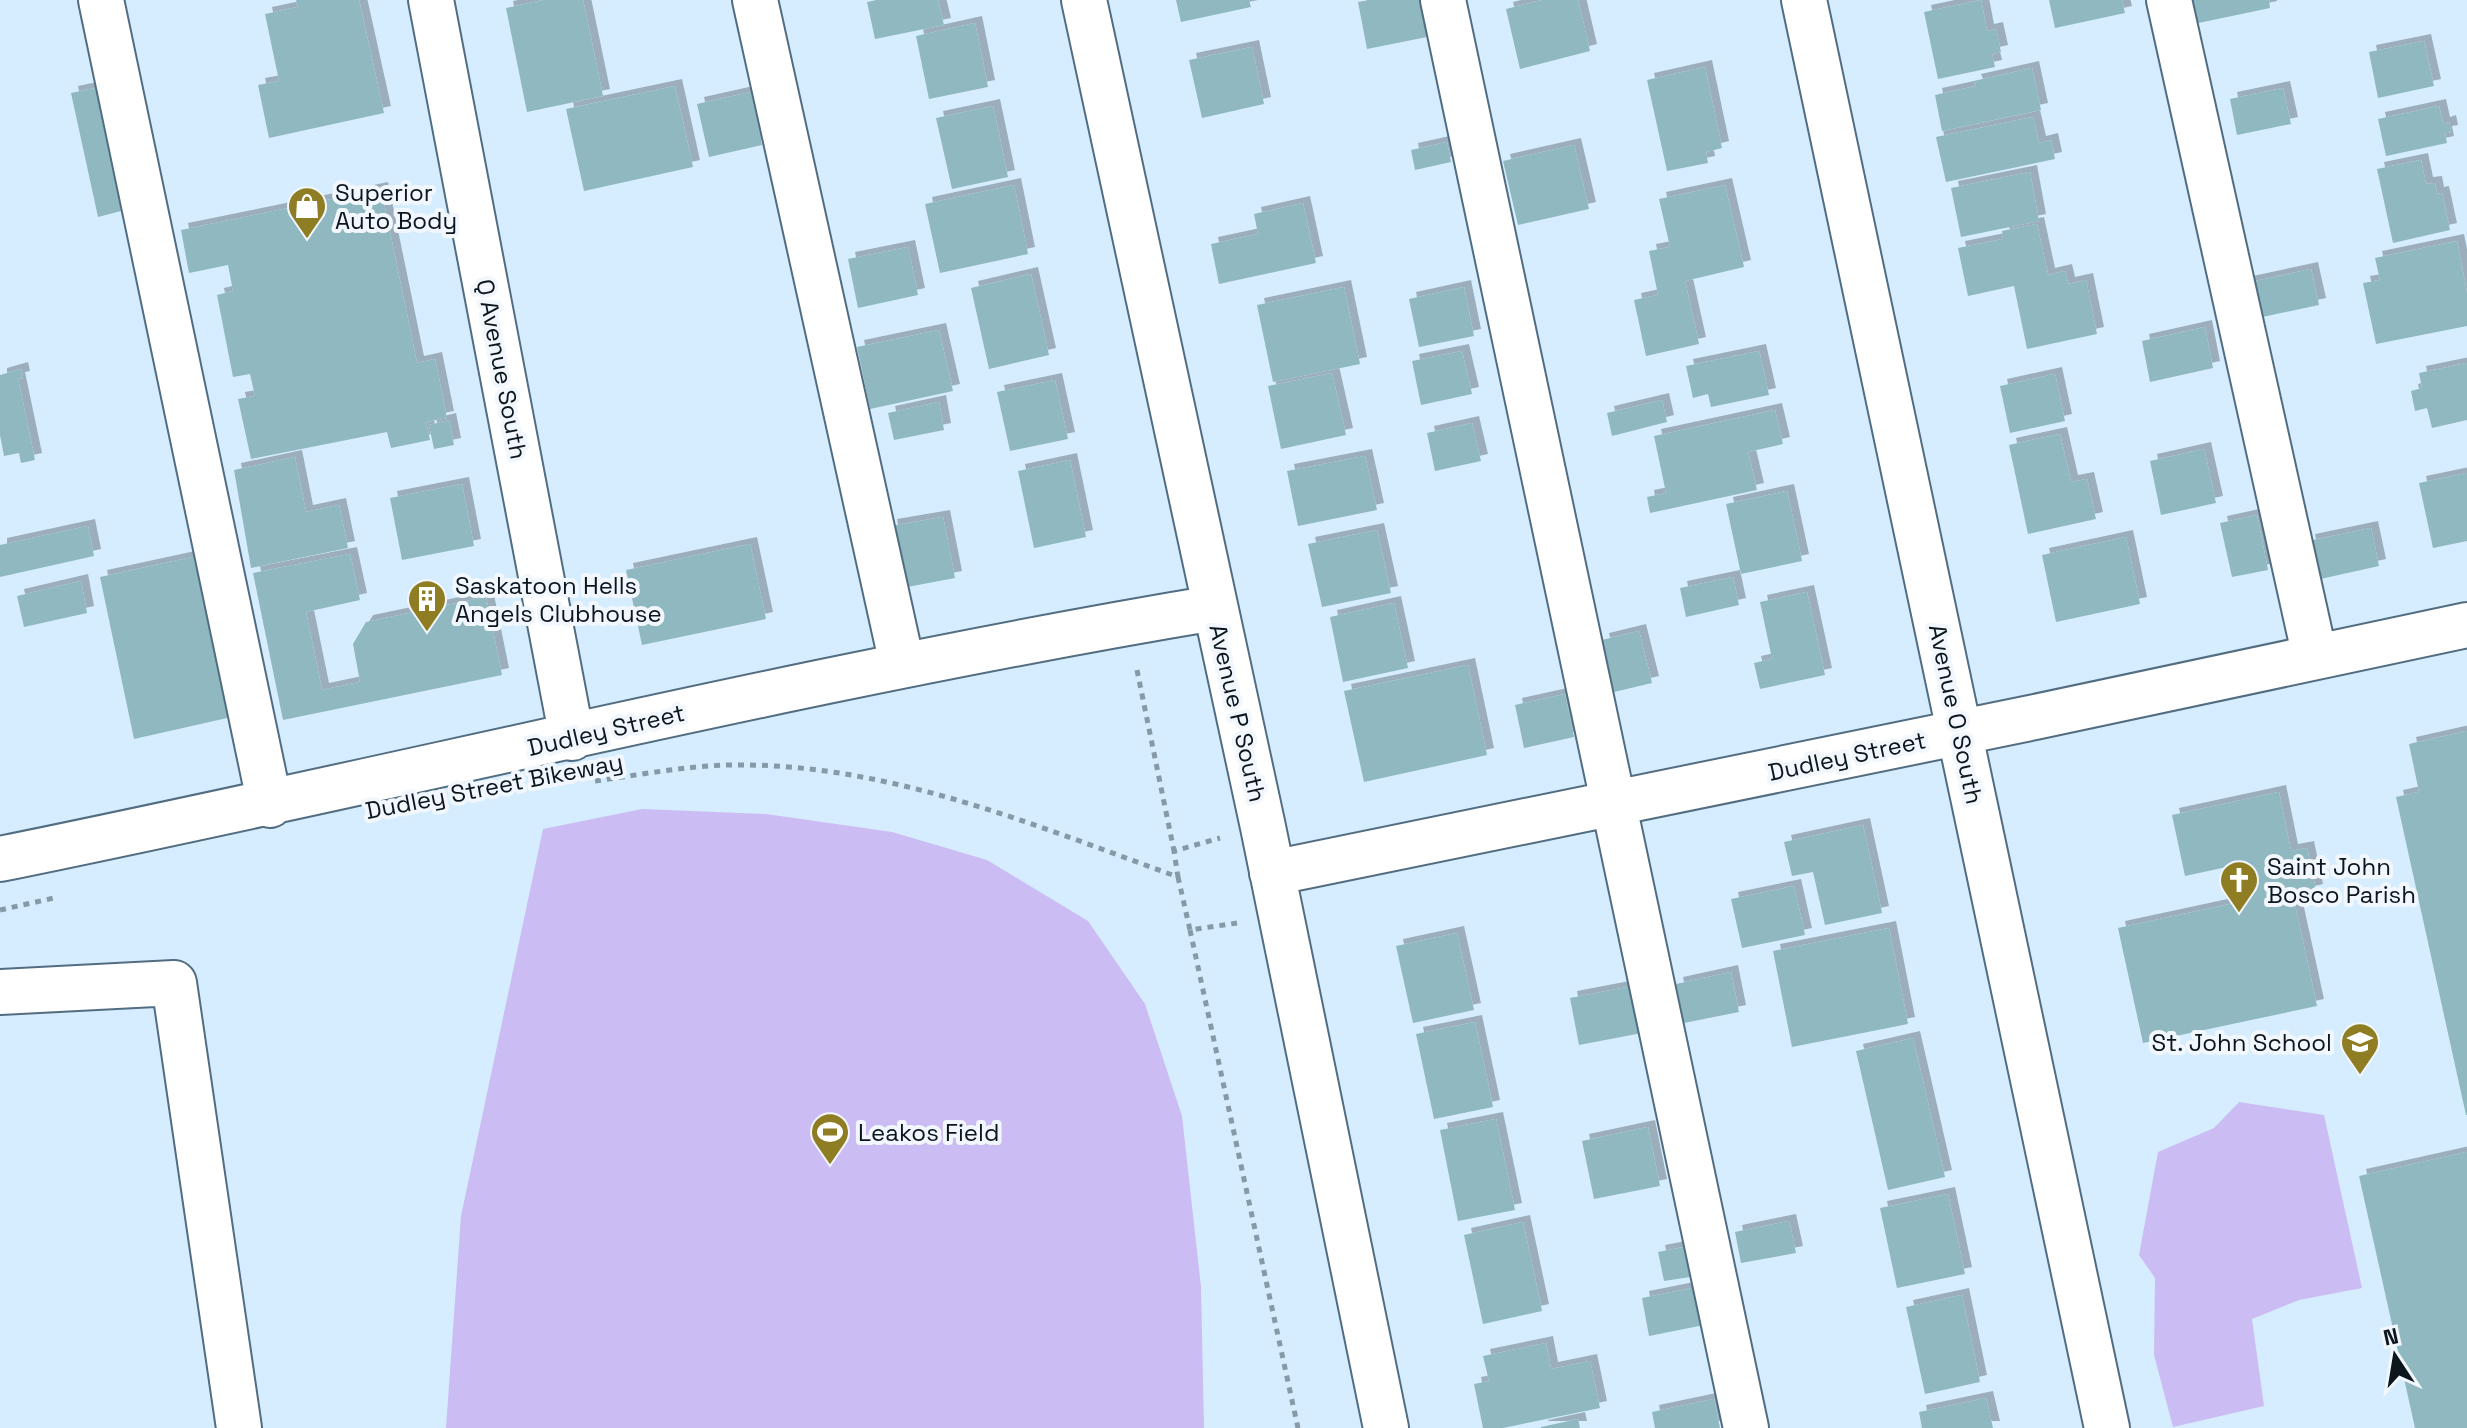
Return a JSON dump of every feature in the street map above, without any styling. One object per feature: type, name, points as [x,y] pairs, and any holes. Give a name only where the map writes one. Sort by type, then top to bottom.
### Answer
[{"type":"street","points":[[101,0],[270,805]]},
{"type":"street","name":"Q Avenue South","points":[[431,0],[572,738]]},
{"type":"street","points":[[755,0],[902,664]]},
{"type":"street","name":"Avenue P South","points":[[1084,0],[1263,827],[1386,1428]]},
{"type":"street","points":[[1443,0],[1746,1428]]},
{"type":"street","name":"Avenue O South","points":[[1804,0],[2107,1428]]},
{"type":"street","points":[[2169,0],[2315,657]]},
{"type":"street","name":"Dudley Street","points":[[0,859],[270,805],[902,664],[1214,608]]},
{"type":"street","name":"Dudley Street","points":[[1272,873],[1614,805],[2467,625]]},
{"type":"street","points":[[0,992],[174,983],[239,1428]]},
{"type":"path","points":[[1137,670],[1178,877],[1298,1428]]},
{"type":"path","name":"Dudley Street Bikeway","points":[[586,782],[729,765],[821,771],[939,794],[1178,877]]},
{"type":"path","points":[[1174,851],[1263,827]]},
{"type":"path","points":[[0,910],[62,896]]},
{"type":"path","points":[[1190,930],[1281,916]]},
{"type":"shaded area","name":"Leakos Field","points":[[642,809],[766,814],[892,832],[987,860],[1088,921],[1145,1004],[1182,1116],[1201,1287],[1204,1428],[446,1428],[461,1216],[543,829]]},
{"type":"shaded area","points":[[2239,1102],[2324,1115],[2362,1288],[2299,1300],[2252,1319],[2264,1406],[2173,1427],[2154,1355],[2155,1278],[2139,1255],[2158,1152],[2214,1128]]},
{"type":"building","points":[[296,0],[359,0],[384,113],[269,138],[258,85],[279,81],[265,14],[298,7]]},
{"type":"building","points":[[544,0],[583,0],[603,96],[527,112],[506,8]]},
{"type":"building","points":[[938,0],[944,25],[875,39],[867,2]]},
{"type":"building","points":[[1176,0],[1249,0],[1251,7],[1181,22]]},
{"type":"building","points":[[1425,0],[1432,36],[1367,49],[1358,2]]},
{"type":"building","points":[[1542,0],[1578,0],[1590,51],[1520,69],[1506,9]]},
{"type":"building","points":[[1981,0],[1987,31],[1996,29],[2001,52],[1992,54],[1995,67],[1938,79],[1924,12]]},
{"type":"building","points":[[2049,0],[2122,0],[2125,13],[2055,28]]},
{"type":"building","points":[[2184,0],[2269,0],[2270,8],[2189,25]]},
{"type":"building","points":[[975,23],[988,87],[929,99],[916,36]]},
{"type":"building","points":[[2424,41],[2434,86],[2378,98],[2369,52]]},
{"type":"building","points":[[1252,47],[1264,104],[1202,118],[1189,60]]},
{"type":"building","points":[[1705,67],[1722,148],[1706,152],[1708,163],[1667,171],[1647,80]]},
{"type":"building","points":[[2032,68],[2041,110],[1942,131],[1935,95],[1976,86],[1974,81]]},
{"type":"building","points":[[675,86],[693,167],[584,191],[566,109]]},
{"type":"building","points":[[95,88],[121,211],[98,217],[71,93]]},
{"type":"building","points":[[2283,88],[2291,124],[2237,135],[2230,99]]},
{"type":"building","points":[[751,92],[762,145],[709,157],[697,104]]},
{"type":"building","points":[[993,106],[1008,177],[952,189],[936,118]]},
{"type":"building","points":[[2439,106],[2443,124],[2449,122],[2451,132],[2445,133],[2447,143],[2386,156],[2378,119]]},
{"type":"building","points":[[2033,117],[2039,143],[2051,140],[2055,159],[1946,182],[1936,137]]},
{"type":"building","points":[[1447,142],[1451,162],[1415,170],[1411,150]]},
{"type":"building","points":[[1574,145],[1589,209],[1518,225],[1503,161]]},
{"type":"building","points":[[2421,160],[2426,184],[2435,183],[2437,194],[2442,193],[2450,230],[2393,243],[2377,169]]},
{"type":"building","points":[[2030,172],[2039,221],[1961,237],[1951,188]]},
{"type":"building","points":[[1014,185],[1028,254],[940,273],[925,204]]},
{"type":"building","points":[[1725,185],[1744,267],[1685,281],[1699,344],[1646,356],[1634,300],[1658,295],[1649,251],[1670,247],[1659,199]]},
{"type":"building","points":[[381,189],[417,363],[435,359],[447,418],[426,422],[430,440],[391,448],[387,432],[251,459],[238,399],[255,396],[250,374],[233,377],[217,295],[233,291],[228,265],[189,273],[181,230]]},
{"type":"building","points":[[1303,203],[1316,263],[1219,284],[1211,244],[1258,234],[1254,214]]},
{"type":"building","points":[[2037,224],[2048,275],[2065,271],[2068,284],[2086,280],[2097,334],[2027,349],[2014,286],[1968,296],[1958,248],[2003,239],[2002,231]]},
{"type":"building","points":[[2457,241],[2467,293],[2467,326],[2376,344],[2363,283],[2380,280],[2375,258]]},
{"type":"building","points":[[908,247],[918,295],[858,308],[848,259]]},
{"type":"building","points":[[2311,269],[2319,305],[2253,319],[2246,283]]},
{"type":"building","points":[[1031,274],[1049,355],[989,369],[971,288]]},
{"type":"building","points":[[1344,287],[1360,364],[1273,382],[1257,305]]},
{"type":"building","points":[[1464,287],[1474,336],[1419,347],[1409,299]]},
{"type":"building","points":[[2205,327],[2213,368],[2150,382],[2142,341]]},
{"type":"building","points":[[939,330],[953,391],[870,409],[857,347]]},
{"type":"building","points":[[1462,351],[1472,394],[1421,405],[1412,361]]},
{"type":"building","points":[[1759,351],[1769,395],[1711,407],[1708,394],[1693,398],[1686,366]]},
{"type":"building","points":[[2467,363],[2467,420],[2432,428],[2427,408],[2415,411],[2411,391],[2422,388],[2419,373]]},
{"type":"building","points":[[21,369],[23,378],[18,379],[35,460],[21,463],[19,453],[4,456],[0,435],[0,375]]},
{"type":"building","points":[[1332,373],[1346,435],[1281,449],[1268,386]]},
{"type":"building","points":[[2055,374],[2065,421],[2010,433],[2000,386]]},
{"type":"building","points":[[1055,380],[1068,439],[1010,451],[997,392]]},
{"type":"building","points":[[1662,400],[1667,422],[1612,436],[1607,413]]},
{"type":"building","points":[[939,402],[944,430],[894,440],[888,413]]},
{"type":"building","points":[[1775,410],[1783,444],[1748,452],[1757,490],[1650,513],[1647,497],[1666,493],[1654,436]]},
{"type":"building","points":[[449,420],[454,445],[434,449],[429,425]]},
{"type":"building","points":[[1472,423],[1481,461],[1435,471],[1427,433]]},
{"type":"building","points":[[2060,434],[2071,482],[2087,479],[2096,519],[2028,534],[2009,445]]},
{"type":"building","points":[[2204,449],[2216,503],[2161,515],[2150,461]]},
{"type":"building","points":[[1365,456],[1377,510],[1298,526],[1287,471]]},
{"type":"building","points":[[295,457],[306,512],[339,505],[348,548],[251,568],[234,470]]},
{"type":"building","points":[[1070,460],[1086,537],[1034,548],[1018,471]]},
{"type":"building","points":[[2467,473],[2467,541],[2433,548],[2419,483]]},
{"type":"building","points":[[462,484],[474,546],[402,560],[390,498]]},
{"type":"building","points":[[1787,491],[1802,561],[1741,574],[1726,504]]},
{"type":"building","points":[[2257,515],[2268,570],[2232,577],[2220,523]]},
{"type":"building","points":[[943,517],[955,578],[902,588],[890,526]]},
{"type":"building","points":[[88,526],[94,556],[0,577],[0,545]]},
{"type":"building","points":[[2371,528],[2379,566],[2316,580],[2308,541]]},
{"type":"building","points":[[1377,530],[1391,593],[1322,607],[1308,544]]},
{"type":"building","points":[[2126,537],[2140,604],[2056,622],[2042,555]]},
{"type":"building","points":[[750,544],[766,619],[642,645],[626,570]]},
{"type":"building","name":"Saskatoon Hells Angels Clubhouse","points":[[350,554],[360,600],[306,612],[322,690],[360,682],[353,644],[366,622],[486,597],[502,675],[283,720],[253,573]]},
{"type":"building","points":[[202,555],[236,716],[134,739],[100,577]]},
{"type":"building","points":[[1733,577],[1739,605],[1686,617],[1680,588]]},
{"type":"building","points":[[81,581],[87,613],[24,627],[17,596]]},
{"type":"building","points":[[1807,592],[1825,675],[1760,689],[1754,663],[1772,659],[1760,602]]},
{"type":"building","points":[[1394,603],[1408,668],[1343,682],[1330,617]]},
{"type":"building","points":[[1639,631],[1652,683],[1614,692],[1602,640]]},
{"type":"building","points":[[1468,665],[1487,755],[1364,782],[1344,691]]},
{"type":"building","points":[[1565,694],[1574,737],[1524,748],[1515,705]]},
{"type":"building","points":[[2467,731],[2466,1115],[2396,797],[2419,792],[2409,744]]},
{"type":"building","name":"Saint John Bosco Parish","points":[[2279,792],[2291,851],[2307,848],[2316,891],[2293,896],[2317,1006],[2143,1043],[2118,928],[2244,901],[2236,865],[2185,876],[2172,815]]},
{"type":"building","points":[[1863,825],[1882,913],[1825,925],[1813,872],[1792,876],[1784,842]]},
{"type":"building","points":[[1794,886],[1805,935],[1742,948],[1731,899]]},
{"type":"building","points":[[1889,928],[1908,1024],[1792,1047],[1773,951]]},
{"type":"building","points":[[1457,933],[1474,1010],[1413,1023],[1396,946]]},
{"type":"building","points":[[1731,972],[1739,1012],[1684,1023],[1676,984]]},
{"type":"building","points":[[1633,986],[1642,1033],[1579,1045],[1570,998]]},
{"type":"building","points":[[1475,1022],[1493,1107],[1434,1119],[1416,1034]]},
{"type":"building","points":[[1913,1038],[1945,1177],[1888,1190],[1856,1051]]},
{"type":"building","points":[[1496,1119],[1515,1210],[1458,1221],[1440,1130]]},
{"type":"building","points":[[1648,1127],[1660,1186],[1594,1199],[1582,1141]]},
{"type":"building","points":[[2467,1152],[2467,1428],[2415,1428],[2359,1176]]},
{"type":"building","points":[[1948,1194],[1965,1274],[1897,1288],[1880,1208]]},
{"type":"building","points":[[1789,1221],[1796,1253],[1741,1263],[1735,1232]]},
{"type":"building","points":[[1523,1222],[1542,1311],[1483,1324],[1464,1235]]},
{"type":"building","points":[[1684,1247],[1690,1277],[1664,1281],[1658,1252]]},
{"type":"building","points":[[1697,1287],[1704,1325],[1649,1336],[1642,1298]]},
{"type":"building","points":[[1962,1295],[1980,1382],[1925,1394],[1906,1307]]},
{"type":"building","points":[[1546,1343],[1551,1369],[1590,1361],[1600,1408],[1503,1428],[1483,1428],[1474,1384],[1489,1381],[1483,1356]]},
{"type":"building","points":[[1986,1398],[1993,1428],[1922,1428],[1919,1412]]},
{"type":"building","points":[[1714,1399],[1720,1428],[1655,1428],[1652,1412]]},
{"type":"building","points":[[1578,1419],[1580,1428],[1541,1428],[1541,1427]]},
{"type":"place","name":"Superior Auto Body","points":[[307,240]]},
{"type":"place","name":"Saskatoon Hells Angels Clubhouse","points":[[427,633]]},
{"type":"place","name":"Saint John Bosco Parish","points":[[2239,914]]},
{"type":"place","name":"St. John School","points":[[2360,1076]]},
{"type":"place","name":"Leakos Field","points":[[830,1166]]}]
